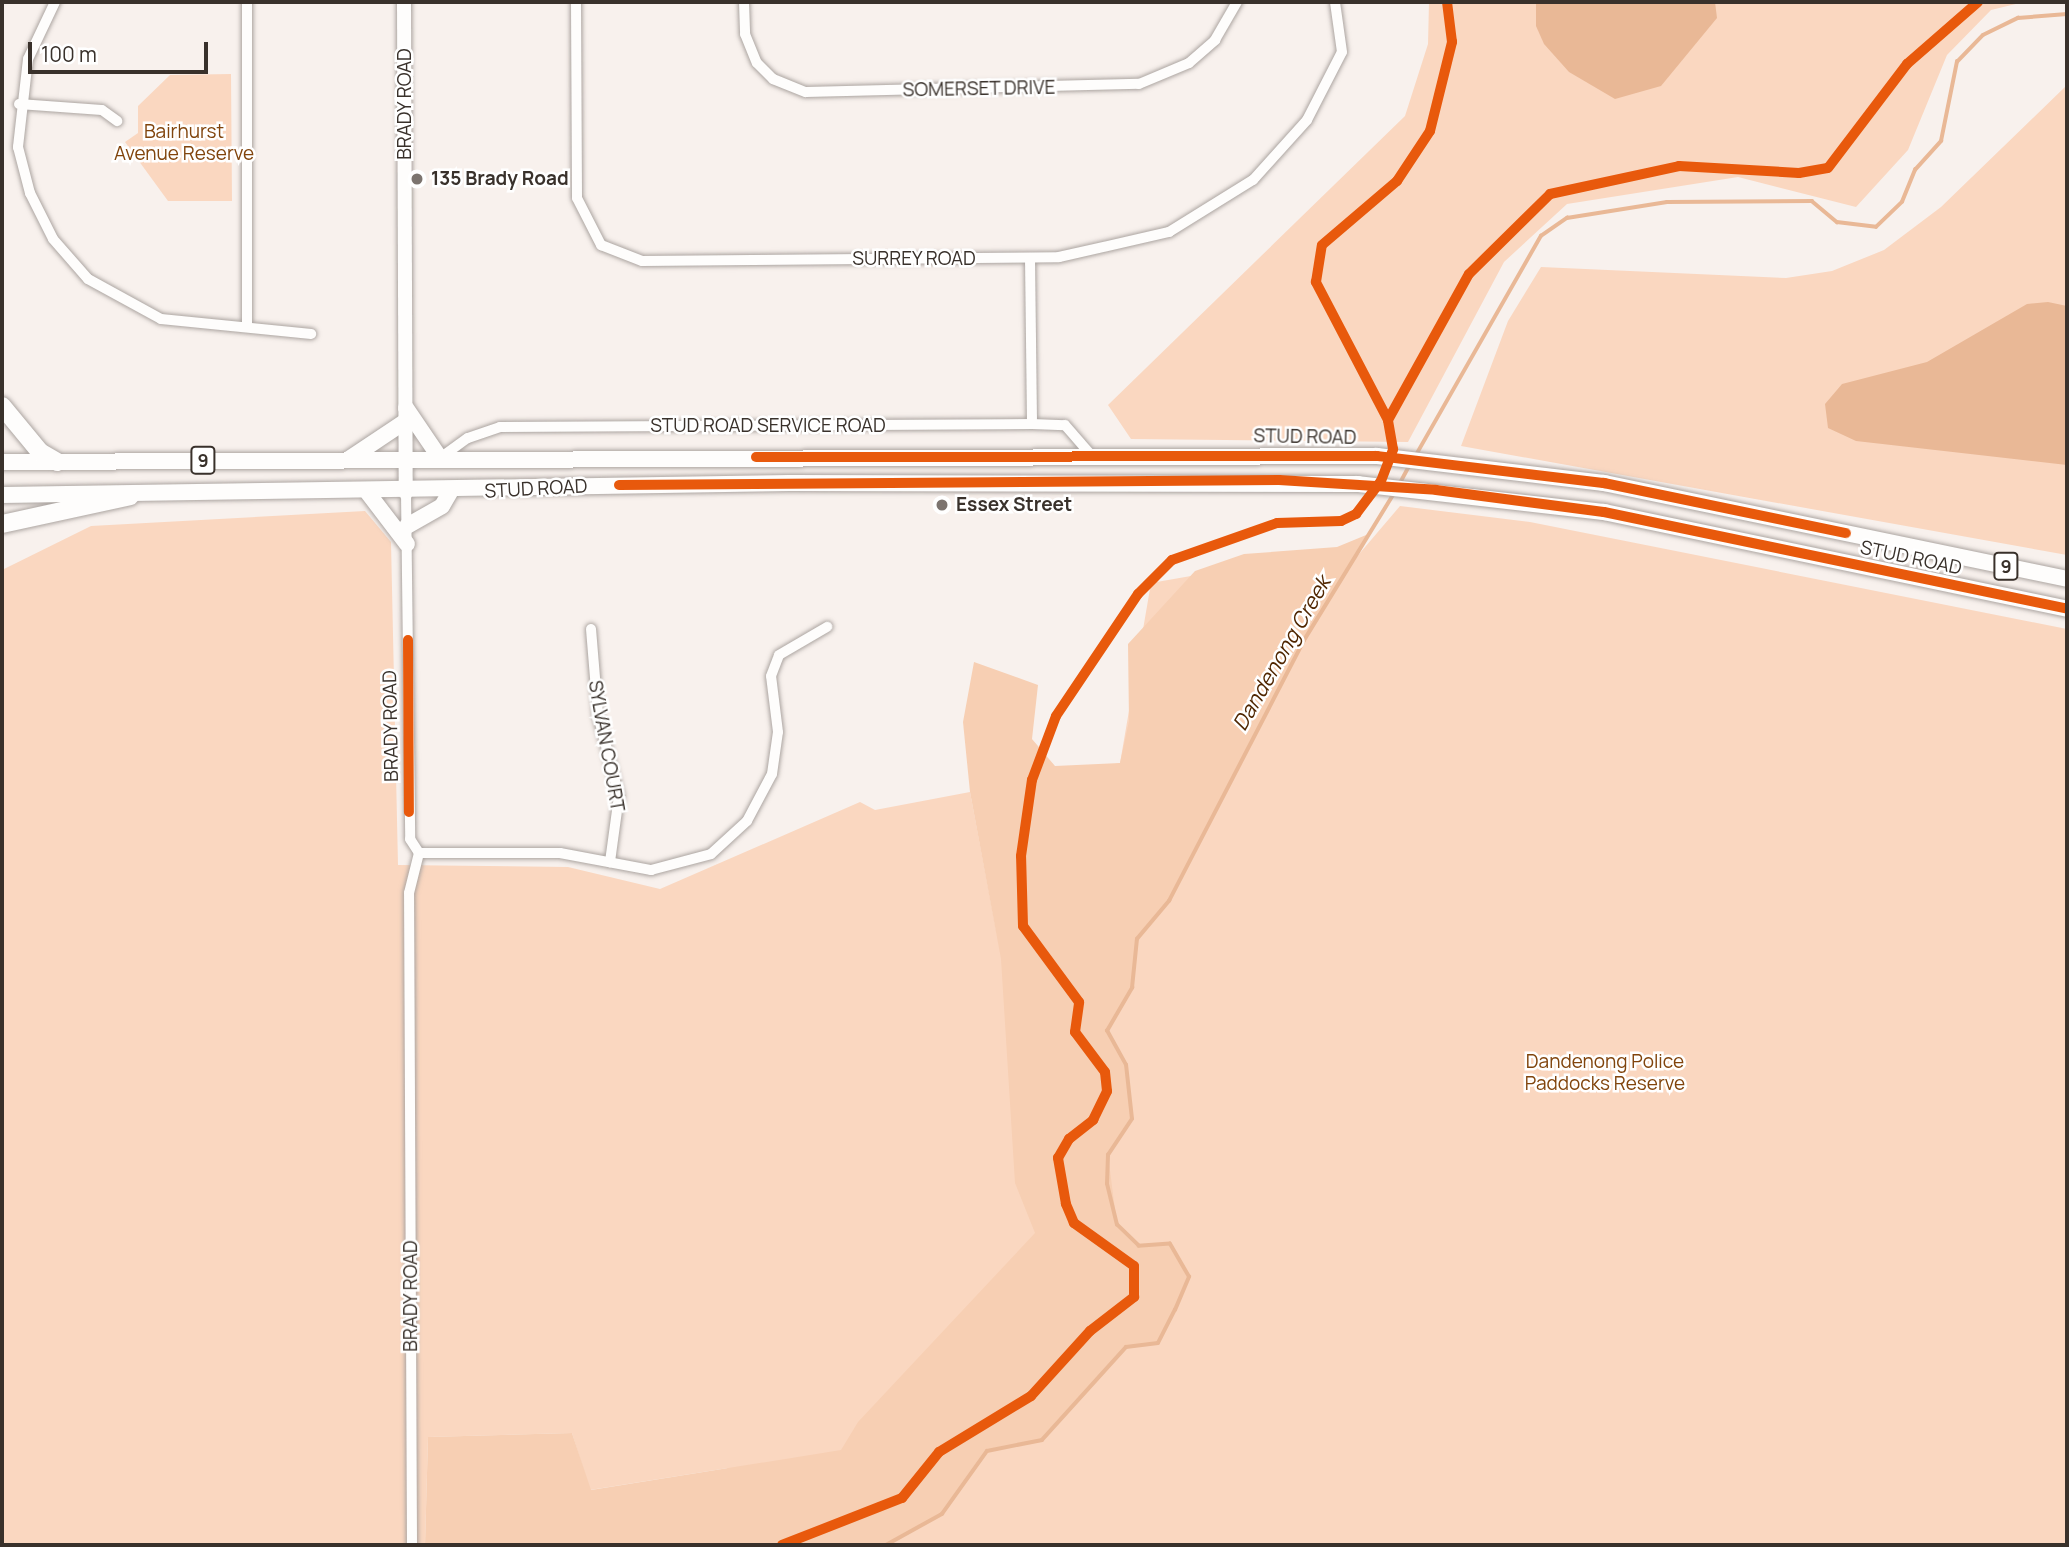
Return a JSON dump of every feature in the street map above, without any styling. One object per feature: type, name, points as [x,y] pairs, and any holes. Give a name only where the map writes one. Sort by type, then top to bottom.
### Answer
[{"type":"highway","points":[[2,406],[40,452],[57,462]]},
{"type":"highway","points":[[349,459],[406,415],[440,458]]},
{"type":"highway","name":"STUD ROAD","points":[[2,462],[1090,454],[1377,456],[1450,461],[1604,483],[2067,579]]},
{"type":"highway","name":"STUD ROAD","points":[[2,495],[407,493],[789,483],[1358,484],[1436,489],[1604,512],[2067,609]]},
{"type":"highway","points":[[407,526],[442,506],[450,492]]},
{"type":"highway","points":[[368,493],[407,544]]},
{"type":"highway","points":[[2,524],[130,496]]},
{"type":"main road","name":"BRADY ROAD","points":[[404,2],[407,493]]},
{"type":"street","points":[[54,2],[28,59],[19,104],[18,147],[30,193],[53,239],[88,278],[161,319],[311,334]]},
{"type":"street","points":[[247,2],[247,327]]},
{"type":"street","name":"SURREY ROAD","points":[[576,2],[577,198],[592,235],[614,253],[642,261],[1030,258],[1094,254],[1169,232],[1253,180],[1307,120],[1334,77],[1344,40],[1335,2]]},
{"type":"street","name":"SOMERSET DRIVE","points":[[744,2],[745,34],[757,63],[773,79],[806,92],[1139,84],[1189,63],[1215,40],[1237,2]]},
{"type":"street","points":[[19,104],[102,110],[117,121]]},
{"type":"street","points":[[1030,258],[1032,424]]},
{"type":"street","name":"STUD ROAD SERVICE ROAD","points":[[440,458],[468,438],[500,427],[1065,425],[1090,454]]},
{"type":"street","name":"BRADY ROAD","points":[[407,493],[410,839],[419,853],[409,893],[412,1545]]},
{"type":"street","points":[[419,853],[548,852],[651,870],[683,866],[716,851],[742,828],[774,765],[775,663],[786,646],[827,626]]},
{"type":"street","name":"SYLVAN COURT","points":[[591,629],[598,715],[619,796],[610,862]]},
{"type":"green space","points":[[1429,2],[2024,2],[1991,10],[1947,55],[1908,150],[1856,207],[1738,177],[1567,204],[1504,262],[1408,442],[1131,439],[1108,405],[1405,116],[1428,44]]},
{"type":"green space","name":"Bairhurst Avenue Reserve","points":[[231,74],[232,201],[168,201],[125,142],[138,133],[138,106],[170,75]]},
{"type":"green space","points":[[2067,85],[2067,555],[1461,446],[1508,321],[1541,267],[1786,278],[1832,271],[1884,250],[1941,207]]},
{"type":"green space","name":"Dandenong Police Paddocks Reserve","points":[[1400,506],[1530,522],[2067,629],[2067,1545],[611,1545],[728,1468],[590,1490],[572,1433],[428,1437],[425,1545],[2,1545],[2,570],[91,526],[365,511],[391,542],[398,865],[568,867],[660,889],[860,802],[875,810],[970,792],[997,935],[984,791],[1120,763],[1151,583],[1316,554],[1354,560]]},
{"type":"shaded area","points":[[1536,2],[1715,2],[1717,18],[1661,86],[1615,99],[1569,72],[1544,44],[1536,26]]},
{"type":"shaded area","points":[[2048,302],[2067,306],[2067,465],[1856,441],[1828,428],[1825,404],[1842,384],[1927,362],[2027,304]]},
{"type":"shaded area","points":[[1371,533],[1303,642],[1169,901],[1137,939],[1132,988],[1107,1031],[1126,1065],[1132,1119],[1108,1155],[1117,1225],[1139,1246],[1170,1244],[1189,1277],[1158,1343],[1126,1347],[1039,1441],[987,1451],[942,1514],[886,1545],[425,1545],[428,1437],[572,1433],[591,1490],[841,1450],[858,1422],[1035,1233],[1015,1183],[1001,959],[970,792],[963,722],[974,662],[1038,685],[1032,739],[1055,766],[1120,763],[1129,721],[1128,644],[1195,571],[1244,554],[1337,547]]},
{"type":"waterway","name":"Dandenong Creek","points":[[1416,455],[1541,236],[1567,218],[1667,202],[1812,201],[1837,222],[1876,227],[1902,202],[1915,170],[1941,141],[1957,62],[1983,35],[2018,18],[2067,14]]},
{"type":"waterway","name":"Dandenong Creek","points":[[1399,485],[1410,464]]},
{"type":"waterway","name":"Dandenong Creek","points":[[886,1545],[942,1514],[987,1451],[1042,1440],[1126,1347],[1158,1343],[1175,1310],[1189,1277],[1170,1244],[1139,1246],[1117,1225],[1107,1184],[1108,1155],[1132,1119],[1126,1065],[1107,1031],[1132,988],[1137,939],[1169,901],[1303,642],[1393,495]]},
{"type":"cycle path","points":[[782,1545],[902,1498],[939,1452],[1031,1396],[1090,1331],[1134,1297],[1134,1266],[1074,1223],[1066,1204],[1058,1158],[1069,1139],[1093,1120],[1107,1091],[1105,1072],[1075,1032],[1079,1002],[1023,926],[1021,856],[1032,780],[1056,716],[1138,594],[1172,560],[1277,523],[1341,521],[1356,514],[1381,481],[1393,449],[1388,420],[1316,282],[1322,245],[1397,181],[1430,131],[1452,42],[1447,2]]},
{"type":"cycle path","points":[[1388,420],[1469,274],[1550,194],[1679,166],[1799,173],[1828,168],[1907,64],[1978,2]]},
{"type":"cycle path","points":[[756,457],[1377,456],[1604,483],[1846,533]]},
{"type":"cycle path","points":[[619,485],[1279,480],[1436,490],[1604,512],[2067,609]]},
{"type":"cycle path","points":[[408,640],[409,812]]},
{"type":"place","name":"135 Brady Road","points":[[417,179]]},
{"type":"place","name":"Essex Street","points":[[942,505]]}]
